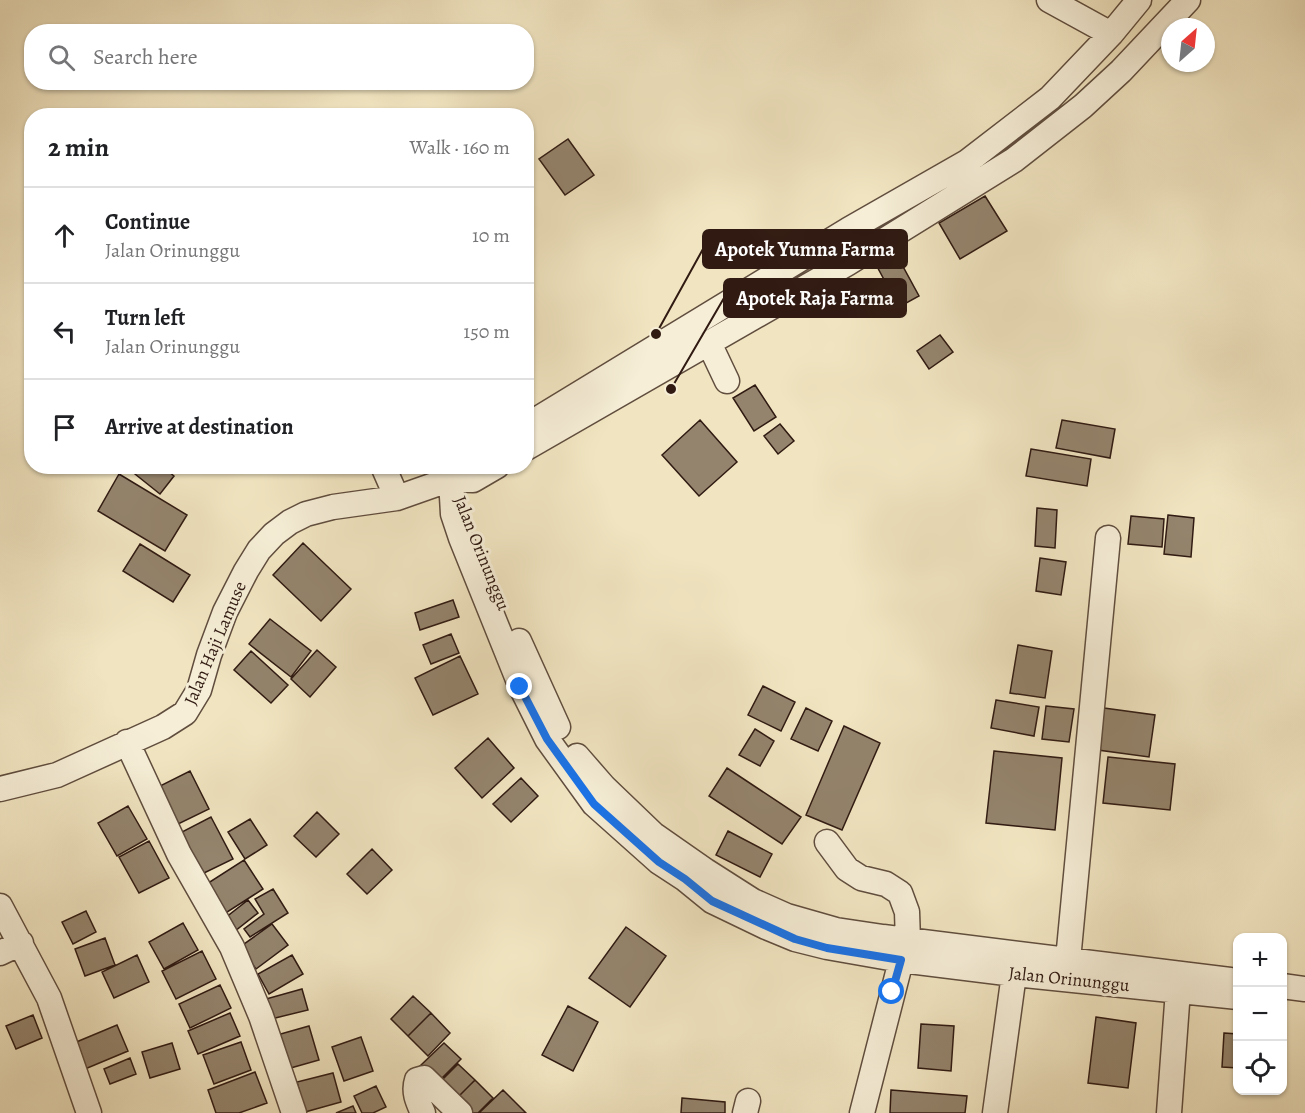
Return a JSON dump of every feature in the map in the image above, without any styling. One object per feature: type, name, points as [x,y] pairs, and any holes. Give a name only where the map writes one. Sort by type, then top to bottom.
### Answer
[{"type":"street","points":[[1049,0],[1111,34]]},
{"type":"street","points":[[534,421],[848,230],[967,162],[1050,98],[1111,34],[1139,0]]},
{"type":"street","points":[[534,443],[848,262],[1014,160],[1083,106],[1121,71],[1188,0]]},
{"type":"street","points":[[709,343],[727,381]]},
{"type":"street","points":[[386,474],[397,498]]},
{"type":"street","name":"Jalan Haji Lamuse","points":[[0,789],[57,775],[163,727],[185,713],[199,690],[225,612],[259,550],[273,534],[290,522],[306,514],[333,507],[397,498],[455,474]]},
{"type":"street","name":"Jalan Orinunggu","points":[[457,474],[482,560],[565,742],[604,788],[653,834],[706,871],[753,901],[787,916],[1014,974],[1068,969],[1233,981]]},
{"type":"street","name":"Jalan Haji Lamuse","points":[[459,474],[473,480],[483,474]]},
{"type":"street","points":[[1068,969],[1108,538]]},
{"type":"street","points":[[127,742],[179,854],[232,947],[261,1016],[294,1113]]},
{"type":"street","points":[[827,842],[847,869],[861,878],[886,884],[900,893],[907,912],[905,947],[862,1113]]},
{"type":"street","points":[[0,906],[11,948],[49,998],[89,1113]]},
{"type":"street","name":"Jalan Orinunggu","points":[[905,947],[1068,969],[1178,990],[1233,996]]},
{"type":"street","points":[[995,1113],[1014,974]]},
{"type":"street","points":[[1287,987],[1305,989]]},
{"type":"street","points":[[1170,1113],[1178,990]]},
{"type":"street","points":[[1287,1002],[1305,1004]]},
{"type":"street","points":[[423,1113],[416,1097],[415,1087],[417,1080],[424,1078],[460,1113]]},
{"type":"building","points":[[568,139],[594,175],[565,195],[539,159]]},
{"type":"building","points":[[985,196],[1007,231],[960,259],[939,223]]},
{"type":"building","points":[[894,250],[919,296],[899,307],[874,261]]},
{"type":"building","points":[[940,335],[953,352],[929,369],[917,351]]},
{"type":"building","points":[[755,385],[776,417],[754,431],[733,398]]},
{"type":"building","points":[[700,420],[737,462],[699,496],[662,455]]},
{"type":"building","points":[[1062,420],[1115,429],[1110,458],[1056,448]]},
{"type":"building","points":[[780,424],[794,441],[778,454],[764,436]]},
{"type":"building","points":[[1031,449],[1091,459],[1087,486],[1026,476]]},
{"type":"building","points":[[119,474],[187,515],[165,551],[98,511]]},
{"type":"building","points":[[135,474],[172,474],[174,476],[160,494]]},
{"type":"building","points":[[1037,508],[1057,510],[1055,548],[1035,546]]},
{"type":"building","points":[[1168,515],[1194,518],[1191,557],[1164,554]]},
{"type":"building","points":[[1131,516],[1164,519],[1162,547],[1128,544]]},
{"type":"building","points":[[303,543],[351,589],[321,621],[273,575]]},
{"type":"building","points":[[140,544],[190,575],[173,602],[123,571]]},
{"type":"building","points":[[1040,558],[1066,562],[1061,595],[1036,591]]},
{"type":"building","points":[[453,600],[459,617],[420,630],[415,613]]},
{"type":"building","points":[[270,619],[311,651],[291,677],[249,644]]},
{"type":"building","points":[[451,634],[459,653],[431,664],[423,645]]},
{"type":"building","points":[[1018,645],[1052,651],[1045,698],[1010,693]]},
{"type":"building","points":[[317,650],[336,667],[310,697],[291,679]]},
{"type":"building","points":[[251,651],[288,685],[271,703],[234,670]]},
{"type":"building","points":[[460,656],[478,694],[433,715],[415,678]]},
{"type":"building","points":[[763,686],[795,702],[781,731],[748,715]]},
{"type":"building","points":[[996,700],[1039,707],[1034,736],[991,728]]},
{"type":"building","points":[[1046,706],[1074,709],[1069,742],[1042,739]]},
{"type":"building","points":[[806,708],[832,721],[818,751],[791,739]]},
{"type":"building","points":[[1104,708],[1155,715],[1149,757],[1098,750]]},
{"type":"building","points":[[844,726],[880,743],[842,830],[806,815]]},
{"type":"building","points":[[755,729],[774,741],[760,766],[739,755]]},
{"type":"building","points":[[488,738],[514,768],[482,798],[455,768]]},
{"type":"building","points":[[994,751],[1062,758],[1055,830],[986,823]]},
{"type":"building","points":[[1108,757],[1175,764],[1170,810],[1103,803]]},
{"type":"building","points":[[727,768],[801,817],[782,844],[709,796]]},
{"type":"building","points":[[190,771],[209,809],[174,826],[156,788]]},
{"type":"building","points":[[521,778],[538,796],[511,822],[493,804]]},
{"type":"building","points":[[128,806],[147,839],[117,856],[98,823]]},
{"type":"building","points":[[317,812],[339,834],[316,857],[294,836]]},
{"type":"building","points":[[211,817],[233,859],[202,874],[180,833]]},
{"type":"building","points":[[250,819],[267,845],[245,859],[228,832]]},
{"type":"building","points":[[728,831],[772,854],[760,877],[716,855]]},
{"type":"building","points":[[149,841],[169,878],[139,893],[119,857]]},
{"type":"building","points":[[372,849],[392,870],[367,894],[347,874]]},
{"type":"building","points":[[244,860],[263,889],[221,916],[202,887]]},
{"type":"building","points":[[273,889],[288,913],[250,937],[244,929],[264,914],[255,899]]},
{"type":"building","points":[[248,900],[258,913],[230,935],[220,922]]},
{"type":"building","points":[[86,911],[96,932],[73,944],[62,922]]},
{"type":"building","points":[[183,923],[198,950],[164,969],[149,942]]},
{"type":"building","points":[[272,924],[288,945],[256,969],[240,947]]},
{"type":"building","points":[[626,927],[666,956],[630,1007],[589,978]]},
{"type":"building","points":[[105,938],[115,965],[85,976],[75,949]]},
{"type":"building","points":[[202,951],[216,979],[176,999],[162,971]]},
{"type":"building","points":[[137,955],[149,982],[114,998],[102,972]]},
{"type":"building","points":[[292,955],[303,974],[269,994],[258,974]]},
{"type":"building","points":[[220,985],[231,1008],[190,1028],[179,1004]]},
{"type":"building","points":[[302,989],[308,1010],[271,1019],[266,999]]},
{"type":"building","points":[[413,996],[431,1013],[408,1036],[391,1019]]},
{"type":"building","points":[[568,1006],[598,1022],[573,1071],[542,1055]]},
{"type":"building","points":[[230,1013],[240,1036],[198,1054],[188,1031]]},
{"type":"building","points":[[431,1013],[450,1033],[428,1056],[408,1036]]},
{"type":"building","points":[[33,1015],[42,1038],[16,1049],[6,1026]]},
{"type":"building","points":[[1096,1017],[1136,1023],[1128,1088],[1088,1083]]},
{"type":"building","points":[[921,1024],[954,1026],[951,1071],[918,1068]]},
{"type":"building","points":[[117,1025],[128,1051],[85,1069],[74,1043]]},
{"type":"building","points":[[309,1026],[319,1060],[280,1071],[270,1037]]},
{"type":"building","points":[[1224,1033],[1233,1034],[1233,1068],[1222,1067]]},
{"type":"building","points":[[361,1037],[373,1071],[344,1081],[332,1047]]},
{"type":"building","points":[[241,1042],[251,1070],[214,1084],[203,1055]]},
{"type":"building","points":[[172,1043],[180,1069],[150,1078],[142,1052]]},
{"type":"building","points":[[444,1043],[461,1059],[437,1083],[420,1066]]},
{"type":"building","points":[[130,1058],[136,1074],[110,1084],[104,1069]]},
{"type":"building","points":[[458,1064],[475,1080],[454,1101],[437,1085]]},
{"type":"building","points":[[255,1072],[267,1103],[239,1113],[216,1113],[208,1090]]},
{"type":"building","points":[[333,1073],[341,1102],[305,1112],[297,1082]]},
{"type":"building","points":[[475,1080],[493,1098],[478,1113],[466,1113],[454,1101]]},
{"type":"building","points":[[376,1086],[386,1107],[373,1113],[362,1113],[354,1096]]},
{"type":"building","points":[[503,1090],[526,1113],[479,1113]]},
{"type":"building","points":[[891,1090],[967,1096],[965,1113],[890,1113]]},
{"type":"building","points":[[682,1098],[725,1102],[725,1113],[681,1113]]},
{"type":"building","points":[[353,1106],[356,1113],[336,1113]]},
{"type":"place","name":"Apotek Yumna Farma","points":[[656,334]]},
{"type":"place","name":"Apotek Raja Farma","points":[[671,389]]},
{"type":"route","points":[[520,687],[547,739],[594,804],[659,862],[712,901],[795,939],[827,948],[901,960],[892,992]]}]
